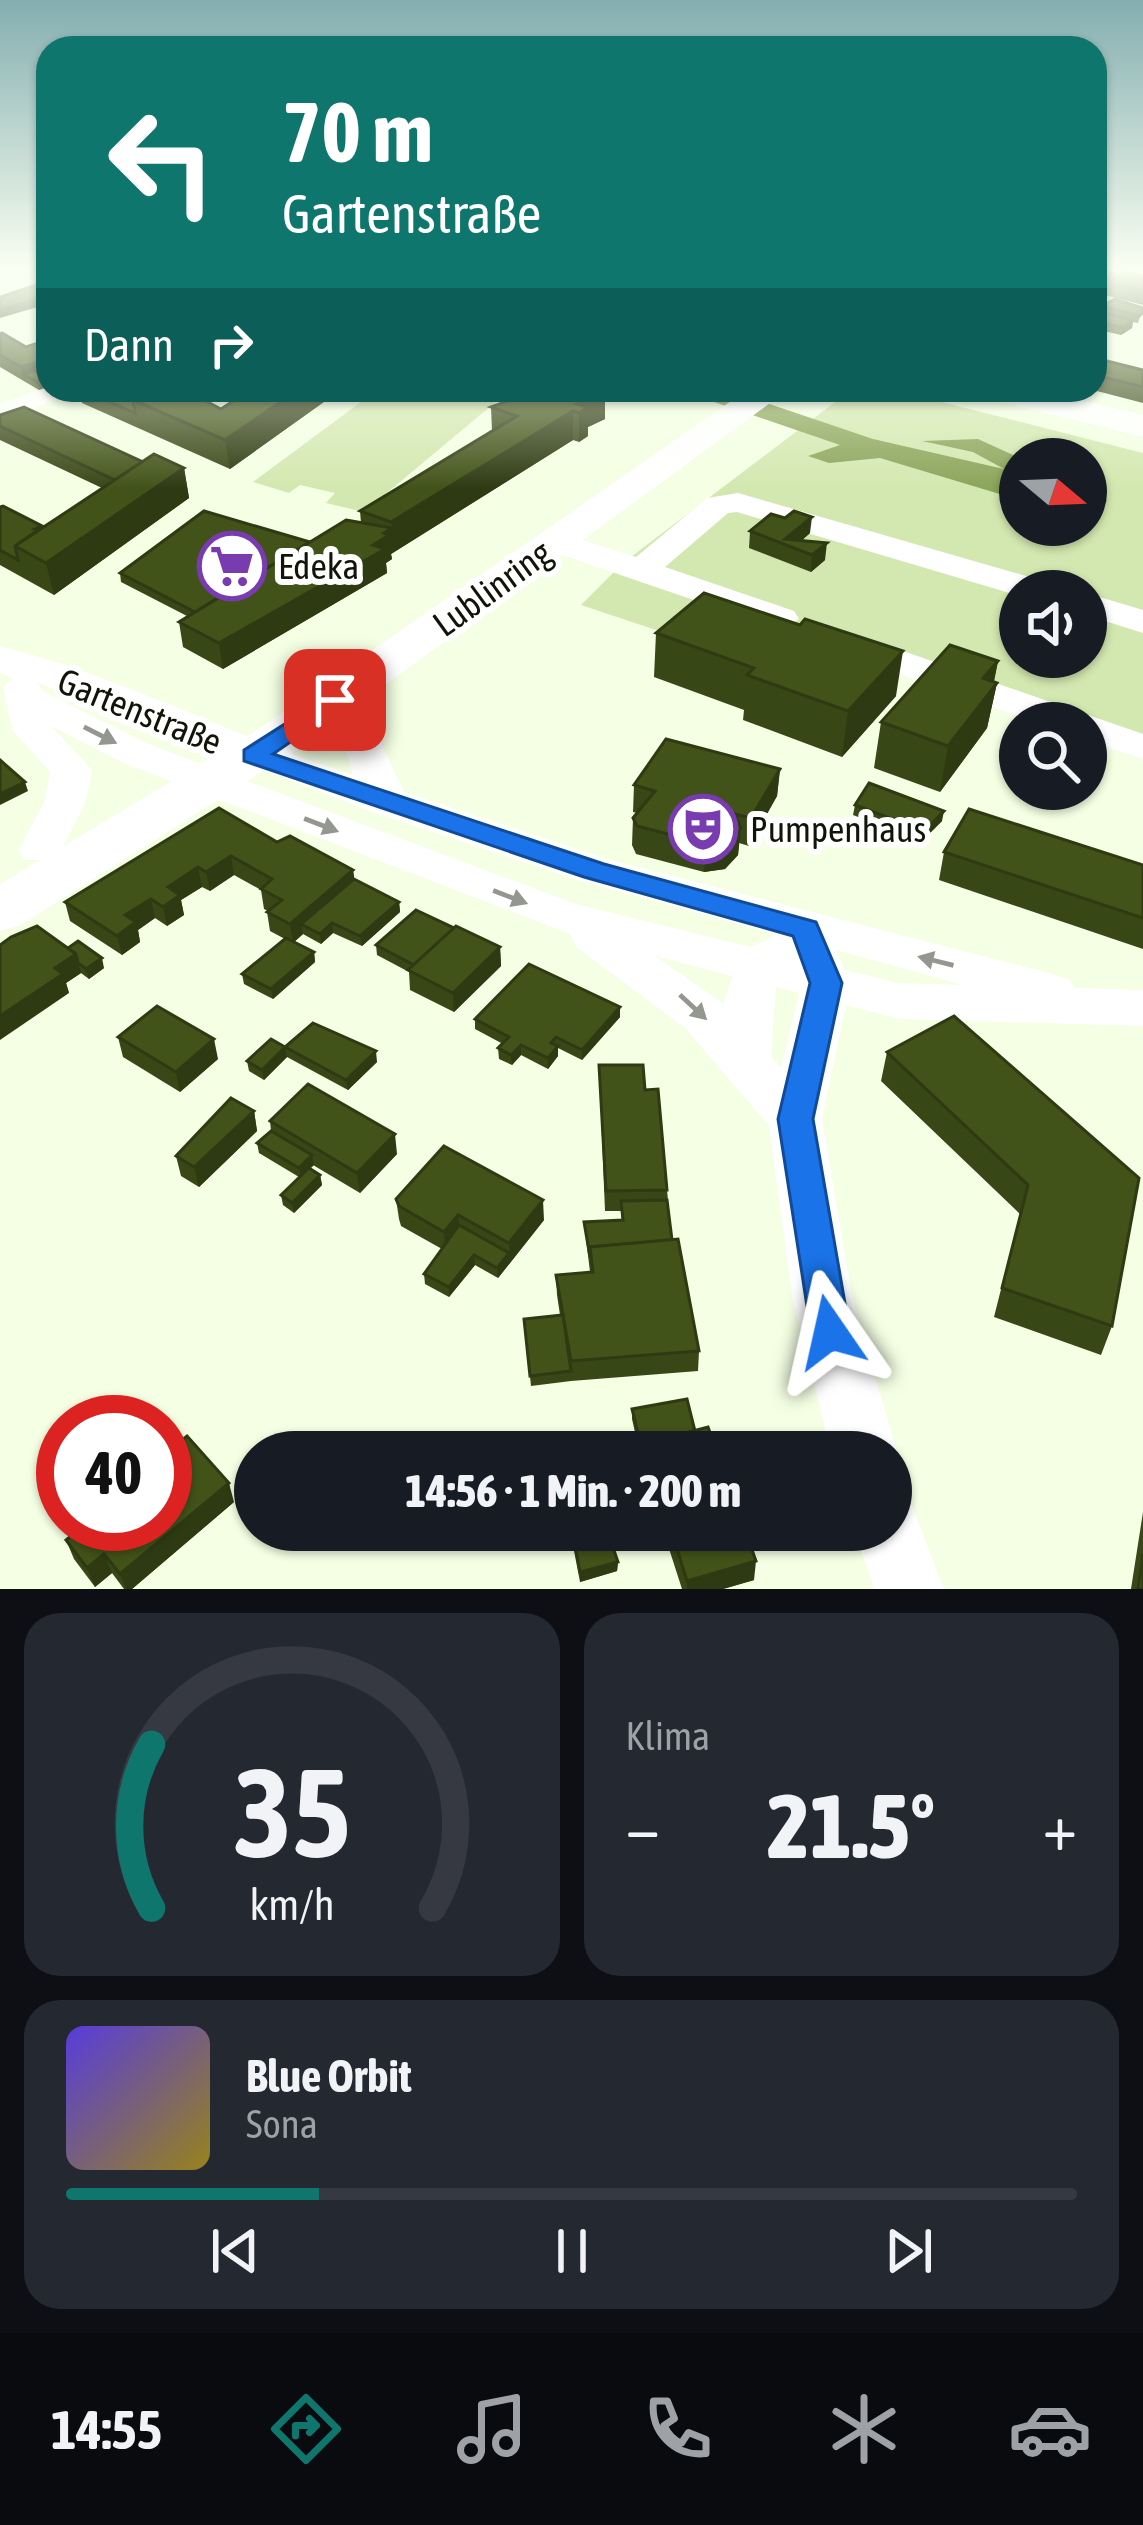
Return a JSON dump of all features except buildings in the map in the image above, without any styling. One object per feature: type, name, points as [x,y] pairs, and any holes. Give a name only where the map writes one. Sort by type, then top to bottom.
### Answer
[{"type":"main road","points":[[1046,402],[1143,426]]},
{"type":"main road","name":"Lublinring","points":[[215,763],[364,680],[557,542],[714,411]]},
{"type":"main road","name":"Lublinring","points":[[215,763],[714,411]]},
{"type":"main road","points":[[20,861],[215,763]]},
{"type":"main road","points":[[0,911],[215,763]]},
{"type":"street","points":[[0,386],[28,403]]},
{"type":"street","points":[[0,413],[36,400]]},
{"type":"street","points":[[641,570],[718,505],[738,502],[999,578]]},
{"type":"street","points":[[557,542],[1016,702]]},
{"type":"street","points":[[1107,611],[1143,622]]},
{"type":"street","points":[[14,674],[32,730],[71,770],[65,802],[20,861]]},
{"type":"street","name":"Gartenstraße","points":[[14,674],[564,917],[899,1001],[1143,1008]]},
{"type":"street","points":[[364,680],[356,725],[360,751],[390,804]]},
{"type":"street","points":[[1107,734],[1143,747]]},
{"type":"street","name":"Gartenstraße","points":[[215,763],[390,804],[594,870],[1089,1003]]},
{"type":"street","name":"Gartenstraße","points":[[564,917],[678,993],[745,1059],[795,1119]]},
{"type":"street","points":[[745,1059],[748,994],[756,967],[806,929],[826,983],[795,1119],[822,1296],[858,1431]]},
{"type":"street","points":[[895,1551],[909,1589]]},
{"type":"shaded area","points":[[361,402],[496,402],[364,512],[326,503],[335,493],[300,485],[289,493],[253,482]]},
{"type":"shaded area","points":[[714,402],[764,402],[873,439],[999,468],[999,494],[880,458],[829,463],[808,456],[840,445]]},
{"type":"shaded area","points":[[835,402],[941,402],[1084,438],[999,438],[999,546],[1107,546],[1107,444],[1143,453],[1143,753],[1107,734],[1107,702],[1019,702],[708,605],[668,634],[581,605],[623,563]]},
{"type":"shaded area","points":[[978,439],[999,449],[999,466],[973,452],[922,441]]},
{"type":"place","name":"Edeka","points":[[232,566]]},
{"type":"place","name":"Pumpenhaus","points":[[703,829]]},
{"type":"route","points":[[335,700],[253,756],[594,870],[806,929],[826,983],[809,1039],[795,1119],[830,1332]]}]
